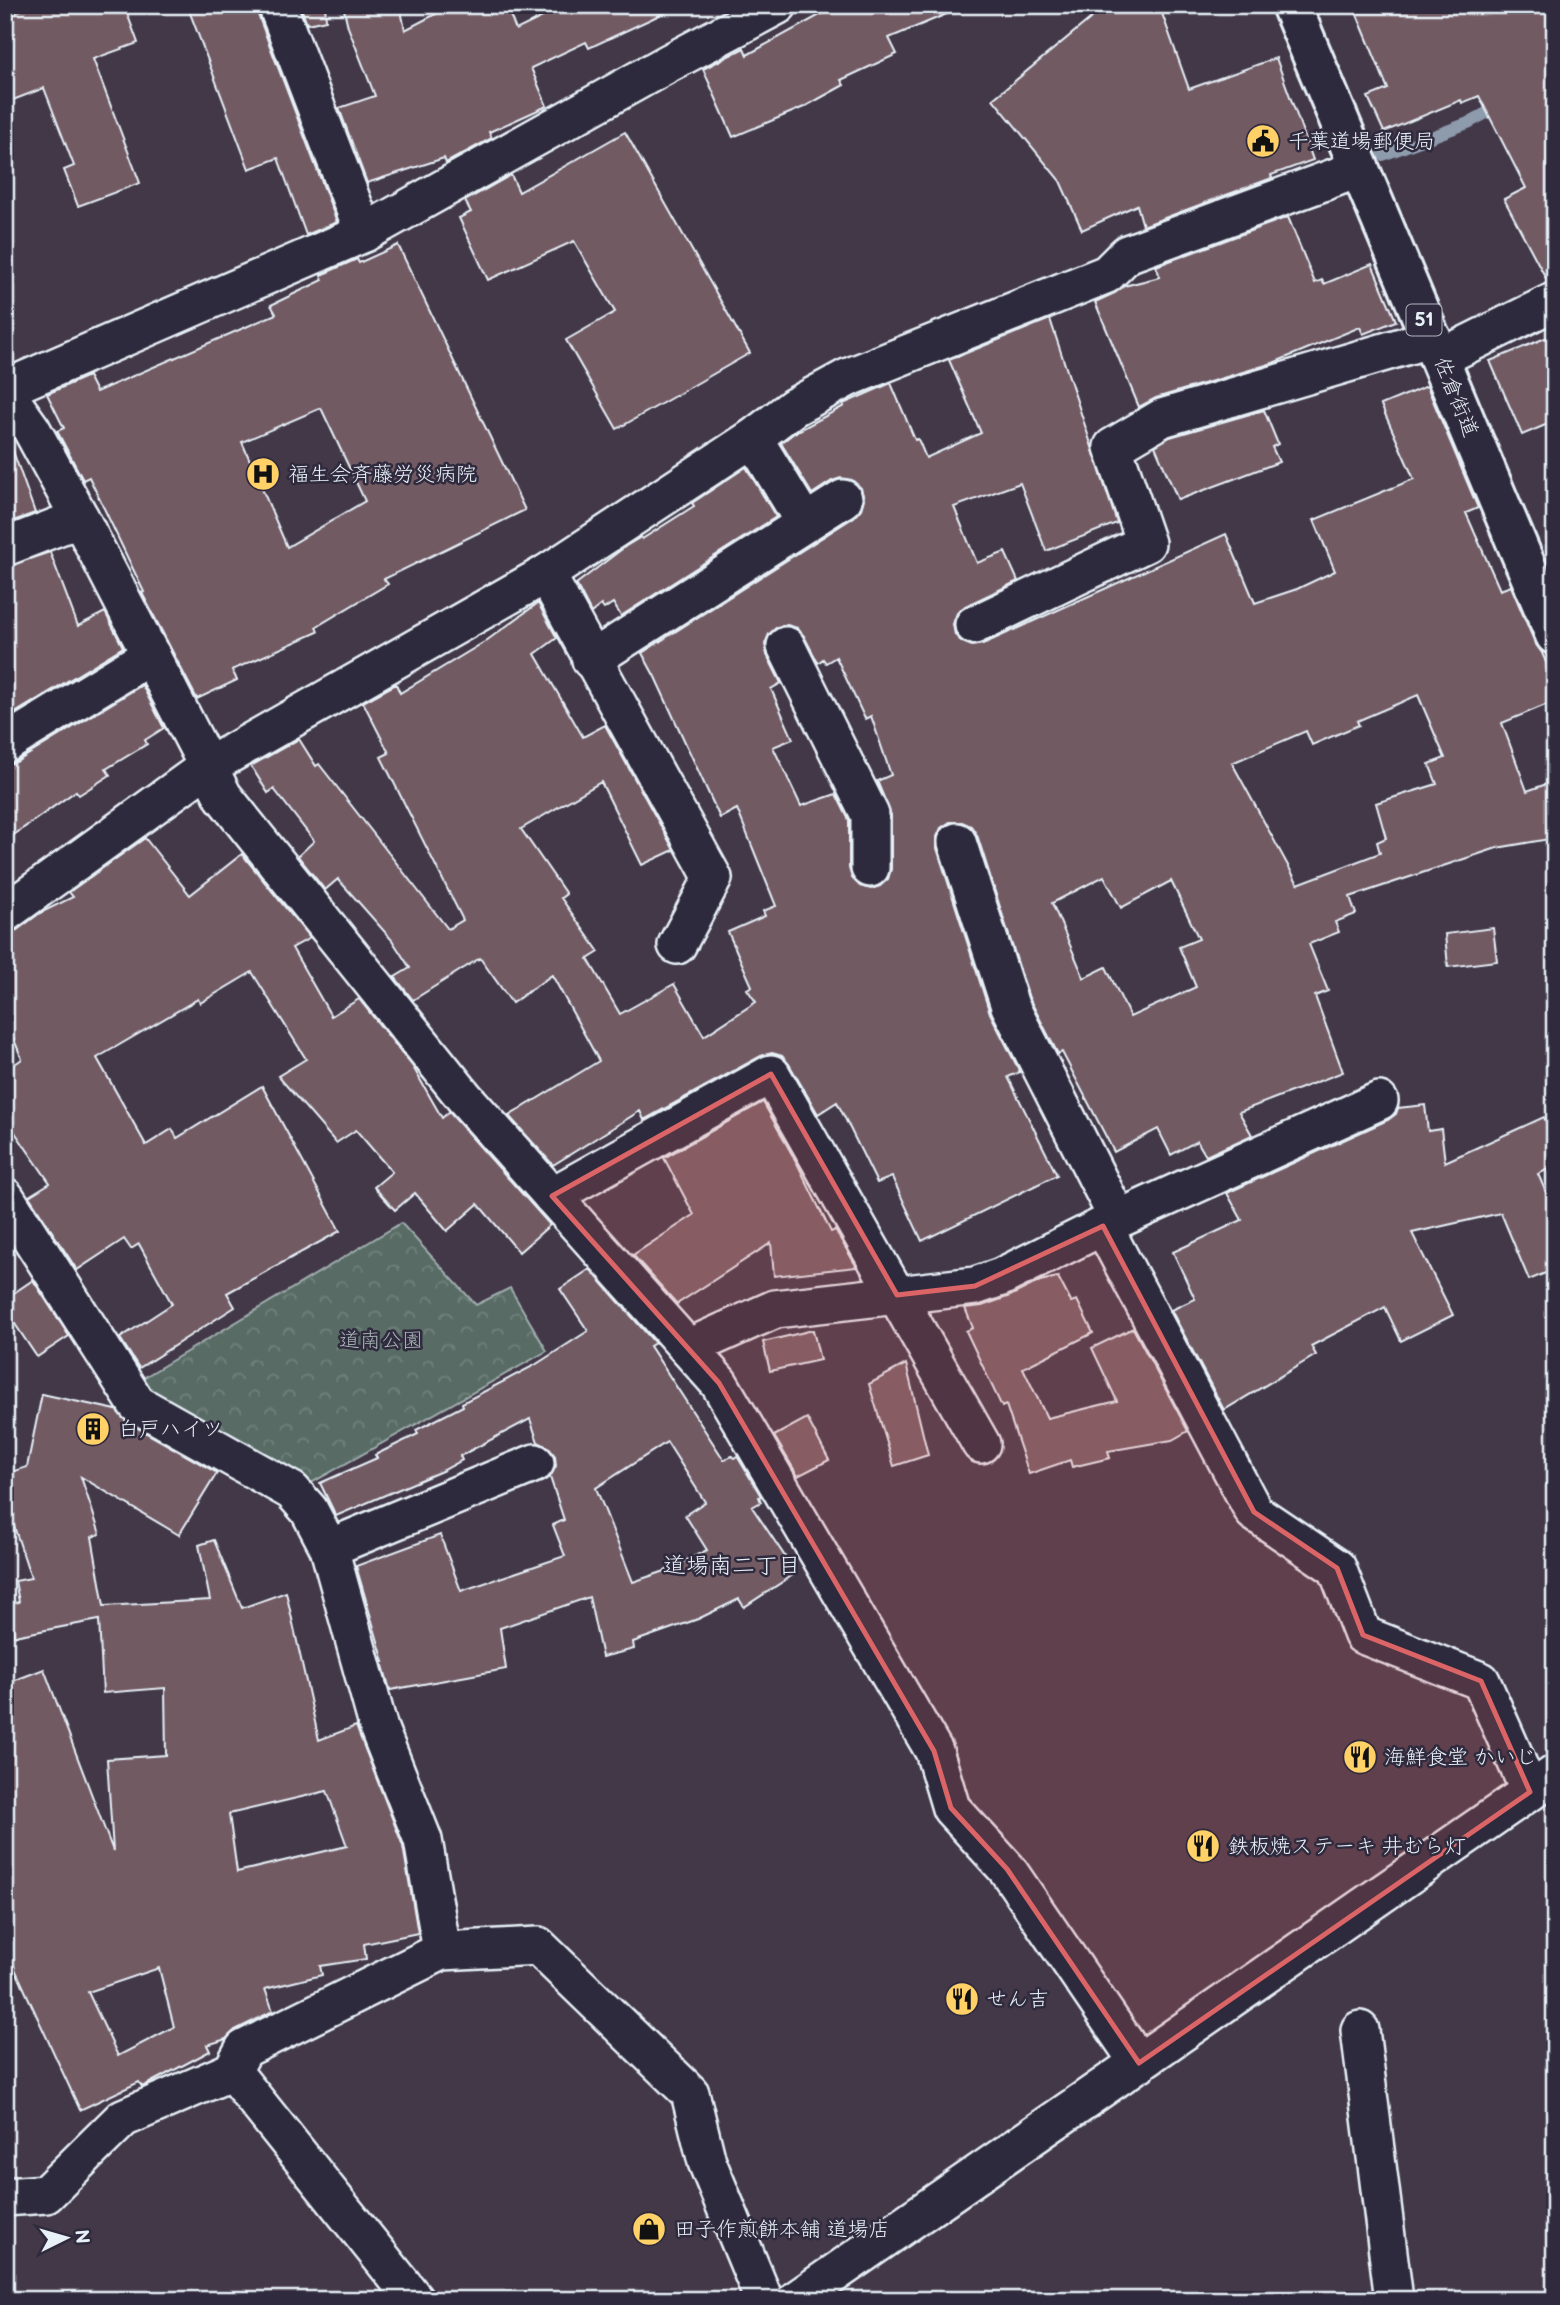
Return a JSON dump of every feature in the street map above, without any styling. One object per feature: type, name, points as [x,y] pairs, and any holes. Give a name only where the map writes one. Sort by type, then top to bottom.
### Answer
[{"type":"highway","name":"佐倉街道","points":[[1291,5],[1555,635]]},
{"type":"street","points":[[277,5],[364,233]]},
{"type":"street","points":[[778,5],[364,233],[5,391],[32,430],[80,518],[223,796],[464,1097],[719,1383],[934,1751],[951,1808],[1007,1869],[1139,2063]]},
{"type":"street","points":[[5,913],[206,767],[546,574],[753,438],[794,407],[847,378],[1107,274],[1127,254],[1358,169]]},
{"type":"street","points":[[974,625],[1146,542],[1113,447],[1163,418],[1436,348],[1555,301]]},
{"type":"street","points":[[753,438],[805,523]]},
{"type":"street","points":[[591,660],[843,499]]},
{"type":"street","points":[[5,547],[80,518]]},
{"type":"street","points":[[546,574],[713,878],[677,946]]},
{"type":"street","points":[[786,646],[870,815],[870,868]]},
{"type":"street","points":[[5,744],[151,655]]},
{"type":"street","points":[[796,2300],[1542,1783],[1481,1681],[1363,1634],[1337,1568],[1254,1512],[1110,1222],[1010,1006],[957,842]]},
{"type":"street","points":[[552,1196],[771,1074],[981,1444]]},
{"type":"street","points":[[688,1348],[775,1309],[975,1286],[1001,1278],[1110,1222],[1379,1101]]},
{"type":"street","points":[[5,1197],[137,1404],[292,1491],[309,1510],[328,1548],[379,1728],[423,1840],[442,1951]]},
{"type":"street","points":[[328,1548],[536,1463]]},
{"type":"street","points":[[5,2197],[47,2194],[123,2118],[232,2071],[244,2049],[442,1951],[538,1946],[690,2093],[707,2162],[764,2300]]},
{"type":"street","points":[[1360,2030],[1394,2300]]},
{"type":"street","points":[[232,2071],[415,2300]]},
{"type":"highlighted area","points":[[771,1074],[897,1295],[975,1286],[1103,1226],[1254,1512],[1337,1568],[1363,1635],[1481,1681],[1530,1792],[1139,2063],[1007,1869],[951,1808],[934,1751],[719,1383],[552,1196]]},
{"type":"green space","name":"道南公園","points":[[401,1223],[476,1305],[510,1288],[547,1351],[302,1488],[133,1384]]},
{"type":"building","points":[[34,5],[124,5],[138,43],[93,59],[140,183],[78,206],[64,170],[74,166],[44,88],[5,103],[5,16]]},
{"type":"building","points":[[187,5],[257,5],[257,12],[337,222],[306,235],[278,158],[249,169]]},
{"type":"building","points":[[300,5],[325,5],[326,20],[307,24]]},
{"type":"building","points":[[343,5],[400,5],[405,30],[453,5],[506,5],[516,30],[567,5],[681,5],[589,48],[586,42],[531,68],[547,106],[489,132],[492,138],[446,163],[444,158],[367,183],[339,108],[375,96],[348,27]]},
{"type":"building","points":[[838,5],[966,6],[889,38],[897,54],[841,80],[844,85],[804,107],[733,137],[703,69],[744,48],[747,55]]},
{"type":"building","points":[[1107,5],[1159,5],[1189,89],[1276,58],[1313,160],[1143,226],[1137,205],[1082,230],[1060,181],[993,99]]},
{"type":"building","points":[[1353,5],[1550,5],[1555,20],[1555,280],[1548,282],[1504,199],[1526,188],[1479,96],[1462,103],[1461,100],[1384,132],[1368,97],[1388,89]]},
{"type":"building","points":[[625,132],[750,353],[617,429],[566,340],[615,312],[574,241],[488,280],[459,218],[471,212],[465,201],[511,175],[519,192]]},
{"type":"building","points":[[1288,217],[1315,283],[1322,280],[1324,284],[1372,264],[1396,321],[1363,334],[1360,327],[1273,363],[1156,398],[1139,407],[1095,302],[1124,286],[1160,277],[1156,266]]},
{"type":"building","points":[[398,245],[525,510],[384,579],[388,584],[316,627],[318,632],[232,670],[237,680],[197,699],[142,593],[144,592],[89,477],[83,480],[57,431],[64,428],[47,394],[88,376],[96,392],[276,314],[271,305],[323,280],[321,275],[357,259],[359,263]],"holes":[[[321,408],[365,501],[287,547],[242,442]]]},
{"type":"building","points":[[1050,319],[1117,523],[1046,551],[1020,483],[954,507],[977,563],[1005,552],[1018,581],[965,606],[957,613],[953,624],[955,635],[972,646],[983,644],[1226,534],[1255,603],[1297,589],[1335,571],[1314,520],[1414,479],[1381,405],[1427,386],[1478,508],[1466,513],[1500,590],[1511,586],[1555,682],[1555,701],[1502,723],[1527,791],[1555,781],[1555,838],[1497,848],[1350,897],[1356,914],[1335,922],[1339,932],[1309,944],[1328,991],[1315,996],[1343,1072],[1239,1112],[1252,1135],[1206,1156],[1197,1141],[1171,1155],[1158,1129],[1114,1152],[1062,1052],[1058,1054],[1029,998],[977,835],[971,826],[962,822],[950,822],[941,828],[937,837],[937,848],[990,1013],[1020,1072],[1008,1077],[1057,1175],[922,1241],[892,1177],[877,1183],[837,1102],[818,1114],[789,1064],[782,1056],[772,1053],[761,1056],[644,1120],[640,1111],[553,1165],[509,1116],[599,1061],[552,975],[512,1003],[480,958],[413,1000],[395,977],[410,968],[392,940],[338,879],[325,890],[298,856],[314,841],[274,789],[268,793],[251,766],[299,739],[316,766],[319,764],[448,929],[463,920],[381,757],[389,753],[363,702],[396,684],[400,693],[486,641],[538,603],[557,638],[535,654],[583,737],[605,725],[674,850],[642,865],[601,782],[521,829],[566,894],[561,898],[599,952],[588,959],[620,1014],[674,984],[704,1036],[756,1002],[747,989],[752,986],[728,932],[765,916],[763,911],[776,906],[737,809],[720,818],[642,653],[854,517],[861,509],[864,499],[861,488],[852,480],[841,478],[832,481],[812,494],[781,443],[794,433],[844,406],[843,404],[891,383],[915,440],[918,439],[926,458],[981,433],[949,360]],"holes":[[[787,625],[797,628],[804,636],[818,663],[823,659],[826,663],[836,657],[865,719],[871,716],[891,775],[877,781],[891,815],[891,869],[888,879],[880,886],[871,889],[860,886],[852,878],[849,868],[849,820],[836,794],[801,806],[773,747],[793,739],[771,689],[781,683],[767,655],[765,644],[769,634],[777,627]],[[1418,695],[1445,758],[1429,764],[1437,784],[1376,803],[1386,838],[1377,842],[1380,853],[1298,884],[1232,763],[1306,731],[1312,745],[1359,725],[1357,721]],[[1104,876],[1121,908],[1171,881],[1199,939],[1179,947],[1196,987],[1130,1017],[1106,967],[1084,978],[1052,903]]]},
{"type":"building","points":[[1555,334],[1555,421],[1522,435],[1490,361]]},
{"type":"building","points":[[1264,410],[1278,444],[1272,447],[1279,462],[1178,500],[1155,446],[1170,437]]},
{"type":"building","points":[[9,440],[35,513],[5,524],[5,441]]},
{"type":"building","points":[[746,467],[776,517],[621,616],[613,603],[604,609],[601,605],[591,613],[576,584],[626,546],[694,506],[692,503]]},
{"type":"building","points":[[50,552],[78,626],[105,612],[123,647],[5,719],[5,567]]},
{"type":"building","points":[[142,685],[164,728],[145,740],[147,744],[106,769],[110,775],[79,795],[76,791],[5,841],[5,765],[16,762]]},
{"type":"building","points":[[145,838],[190,895],[242,854],[310,938],[292,948],[331,1016],[359,999],[413,1067],[442,1118],[449,1112],[550,1225],[519,1252],[478,1204],[447,1231],[415,1193],[395,1210],[374,1187],[392,1172],[356,1130],[336,1143],[278,1076],[306,1059],[252,972],[200,1003],[198,999],[97,1058],[146,1145],[172,1129],[177,1138],[262,1086],[340,1231],[227,1293],[235,1307],[139,1368],[120,1338],[172,1304],[139,1244],[131,1249],[124,1239],[77,1270],[29,1196],[50,1183],[5,1118],[5,1071],[22,1059],[5,1018],[5,934],[17,930],[40,913],[73,897],[69,892]]},
{"type":"building","points":[[1493,928],[1497,961],[1448,967],[1445,934]]},
{"type":"building","points":[[763,1102],[831,1232],[835,1230],[857,1267],[774,1276],[771,1243],[677,1304],[633,1255],[694,1215],[664,1158]]},
{"type":"building","points":[[1425,1105],[1428,1131],[1441,1129],[1445,1162],[1544,1117],[1555,1141],[1555,1166],[1538,1174],[1555,1213],[1555,1269],[1529,1280],[1501,1213],[1412,1233],[1453,1315],[1401,1341],[1385,1307],[1311,1346],[1316,1355],[1224,1410],[1171,1310],[1195,1299],[1173,1252],[1242,1220],[1227,1193],[1388,1120],[1396,1114],[1398,1108]]},
{"type":"building","points":[[590,1269],[655,1343],[650,1346],[724,1460],[737,1456],[761,1496],[761,1502],[752,1507],[796,1573],[744,1607],[739,1599],[698,1619],[633,1642],[634,1649],[602,1657],[589,1597],[500,1628],[506,1669],[390,1690],[356,1566],[440,1535],[461,1591],[565,1556],[553,1525],[564,1520],[550,1477],[556,1466],[555,1456],[548,1447],[538,1442],[530,1419],[460,1456],[462,1460],[444,1470],[336,1516],[320,1483],[377,1458],[375,1455],[418,1434],[416,1430],[535,1365],[588,1331],[560,1289]],"holes":[[[667,1442],[705,1502],[685,1515],[707,1550],[665,1571],[633,1582],[596,1488]]]},
{"type":"building","points":[[1058,1277],[1071,1302],[1077,1300],[1093,1333],[1023,1368],[1047,1418],[1117,1401],[1092,1348],[1133,1328],[1188,1431],[1172,1440],[1108,1451],[1110,1458],[1072,1467],[1070,1460],[1029,1474],[1006,1405],[1002,1407],[966,1331],[973,1328],[965,1308],[982,1306],[1040,1281]]},
{"type":"building","points":[[33,1280],[69,1336],[37,1357],[5,1309],[5,1299]]},
{"type":"building","points":[[813,1330],[820,1360],[770,1371],[763,1342]]},
{"type":"building","points":[[906,1364],[928,1455],[894,1466],[869,1384]]},
{"type":"building","points":[[42,1394],[116,1410],[127,1422],[217,1473],[179,1535],[81,1477],[100,1534],[92,1537],[104,1606],[210,1600],[199,1545],[214,1540],[242,1608],[286,1592],[319,1740],[356,1726],[403,1846],[418,1933],[364,1944],[366,1959],[320,1966],[322,1975],[265,1989],[273,2011],[235,2030],[226,2039],[207,2045],[210,2051],[146,2085],[142,2087],[139,2082],[80,2110],[5,1947],[5,1684],[44,1669],[113,1851],[107,1759],[166,1755],[165,1688],[103,1693],[99,1620],[14,1636],[8,1604],[19,1602],[15,1581],[31,1578],[5,1499],[5,1474],[27,1467]],"holes":[[[327,1791],[347,1846],[237,1872],[229,1814]],[[159,1968],[174,2027],[118,2056],[88,1992]]]},
{"type":"building","points":[[807,1418],[829,1460],[798,1476],[774,1436]]},
{"type":"waterway","points":[[1383,155],[1468,123],[1501,105]]},
{"type":"place","name":"千葉道場郵便局","points":[[1263,141]]},
{"type":"place","name":"福生会斉藤労災病院","points":[[263,474]]},
{"type":"place","name":"白戸ハイツ","points":[[93,1429]]},
{"type":"place","name":"海鮮食堂 かいじ","points":[[1360,1757]]},
{"type":"place","name":"鉄板焼ステーキ 井むら灯","points":[[1203,1846]]},
{"type":"place","name":"せん吉","points":[[962,1999]]},
{"type":"place","name":"田子作煎餅本舗 道場店","points":[[649,2229]]},
{"type":"district","name":"道場南二丁目","points":[[732,1566]]}]
